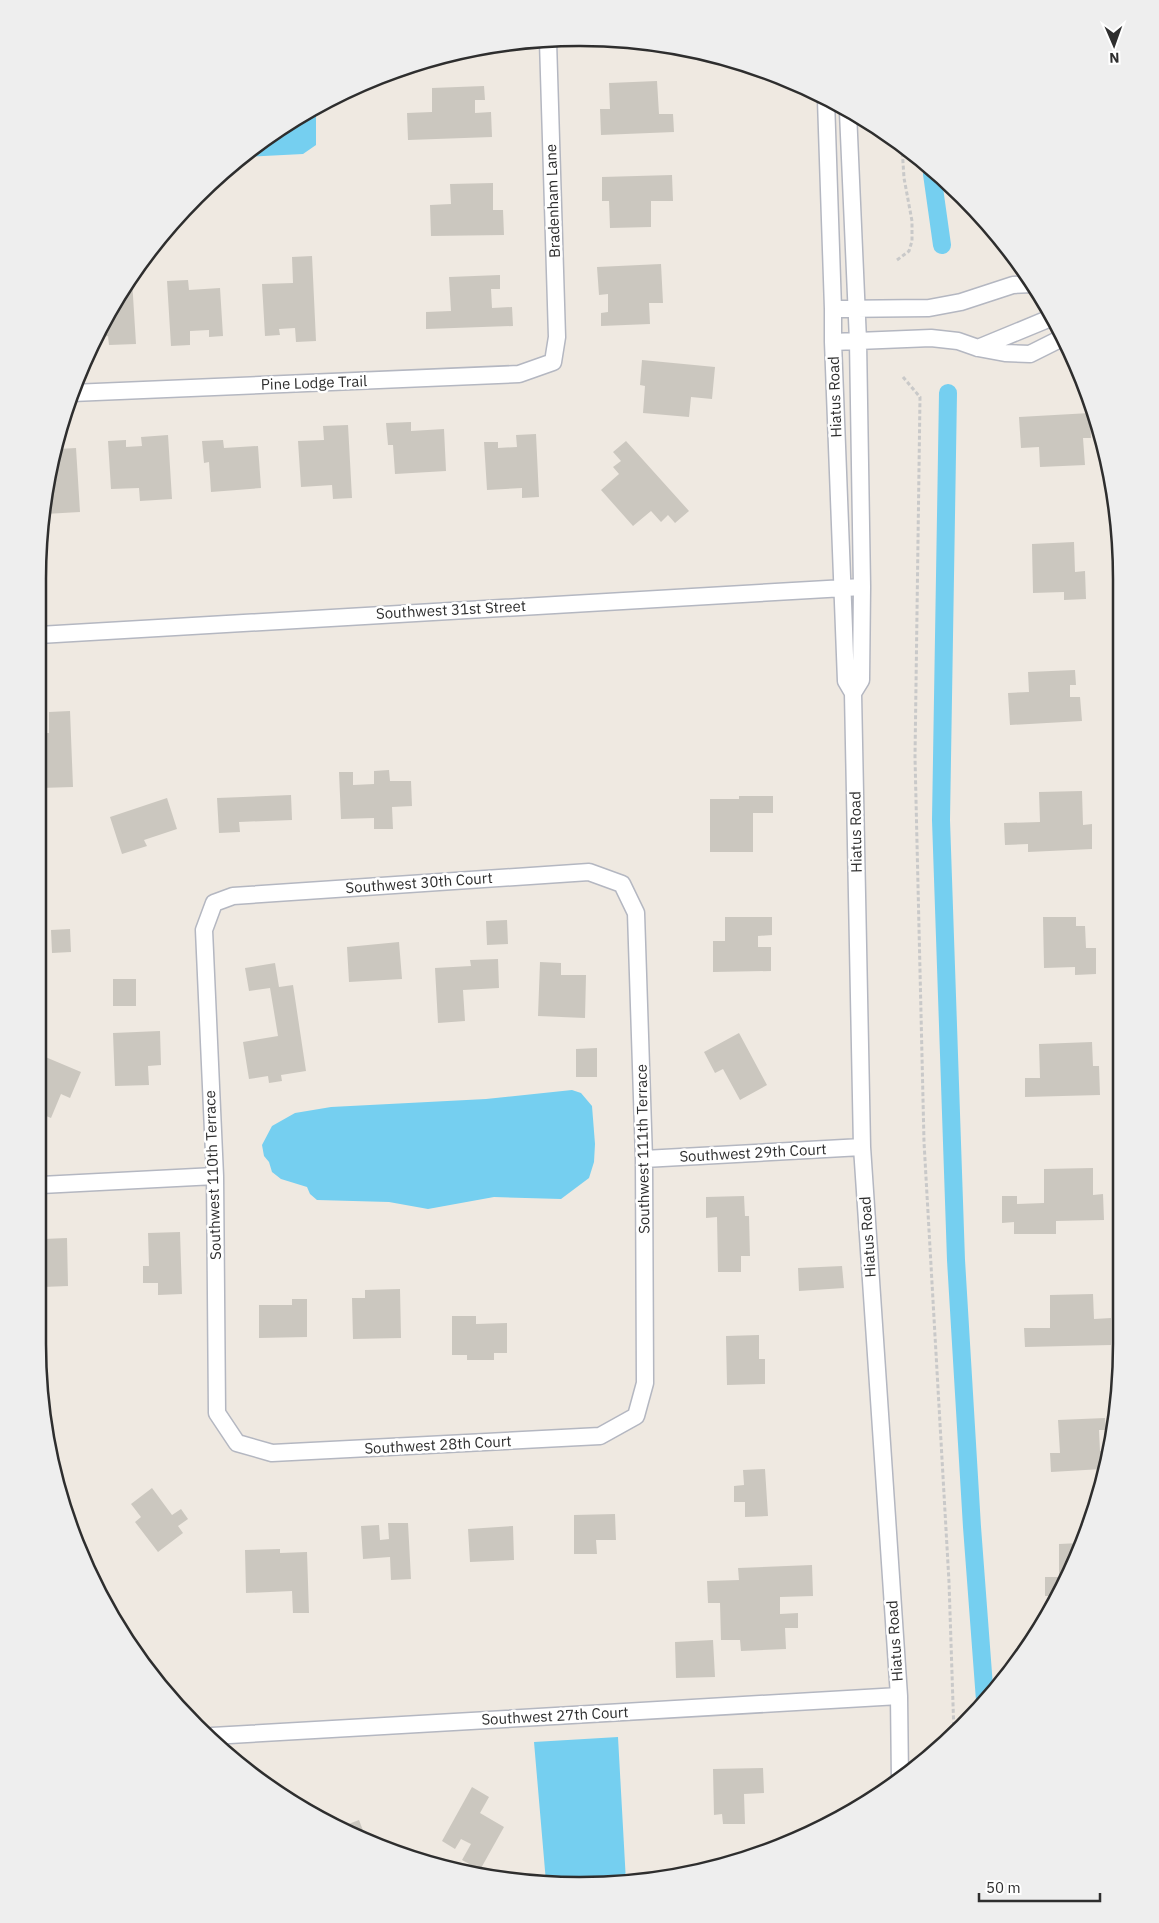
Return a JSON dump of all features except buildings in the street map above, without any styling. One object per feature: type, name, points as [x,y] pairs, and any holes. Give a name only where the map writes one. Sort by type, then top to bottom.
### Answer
[{"type":"street","name":"Bradenham Lane","points":[[548,47],[557,337],[553,362]]},
{"type":"street","name":"Hiatus Road","points":[[826,107],[846,681],[853,693],[862,1147],[898,1696],[900,1770]]},
{"type":"street","name":"Hiatus Road","points":[[848,119],[858,340],[862,587],[861,680],[853,693]]},
{"type":"street","points":[[833,309],[929,308],[961,302],[1013,285],[1024,284]]},
{"type":"street","points":[[978,348],[1045,320]]},
{"type":"street","points":[[833,342],[930,338],[958,340],[978,348],[1005,354],[1030,354],[1056,341]]},
{"type":"street","name":"Pine Lodge Trail","points":[[81,393],[519,374],[553,362]]},
{"type":"street","name":"Southwest 31st Street","points":[[46,634],[862,587]]},
{"type":"street","name":"Southwest 30th Court","points":[[214,903],[233,896],[589,872],[622,884]]},
{"type":"street","name":"Southwest 111th Terrace","points":[[622,884],[636,913],[644,1159],[645,1383],[636,1416]]},
{"type":"street","name":"Southwest 110th Terrace","points":[[214,903],[204,930],[214,1176],[218,1414],[236,1443]]},
{"type":"street","name":"Southwest 29th Court","points":[[644,1159],[862,1147]]},
{"type":"street","points":[[46,1185],[214,1176]]},
{"type":"street","name":"Southwest 28th Court","points":[[236,1443],[272,1453],[600,1436],[636,1416]]},
{"type":"street","name":"Southwest 27th Court","points":[[219,1736],[898,1696]]},
{"type":"path","points":[[897,260],[909,251],[912,241],[912,221],[904,178],[903,155]]},
{"type":"path","points":[[903,377],[920,397],[915,757],[924,1112],[949,1582],[954,1724]]},
{"type":"water","points":[[316,116],[316,145],[303,154],[254,157],[283,136]]},
{"type":"water","points":[[572,1090],[581,1093],[592,1106],[595,1144],[594,1162],[589,1178],[561,1199],[494,1197],[428,1209],[389,1202],[317,1200],[310,1194],[307,1187],[281,1179],[272,1172],[269,1162],[264,1156],[262,1145],[272,1126],[295,1113],[331,1107],[486,1099]]},
{"type":"water","points":[[618,1737],[626,1875],[580,1877],[545,1876],[534,1742]]},
{"type":"waterway","points":[[933,181],[942,245]]},
{"type":"waterway","points":[[948,393],[941,820],[956,1260],[972,1527],[984,1690]]}]
